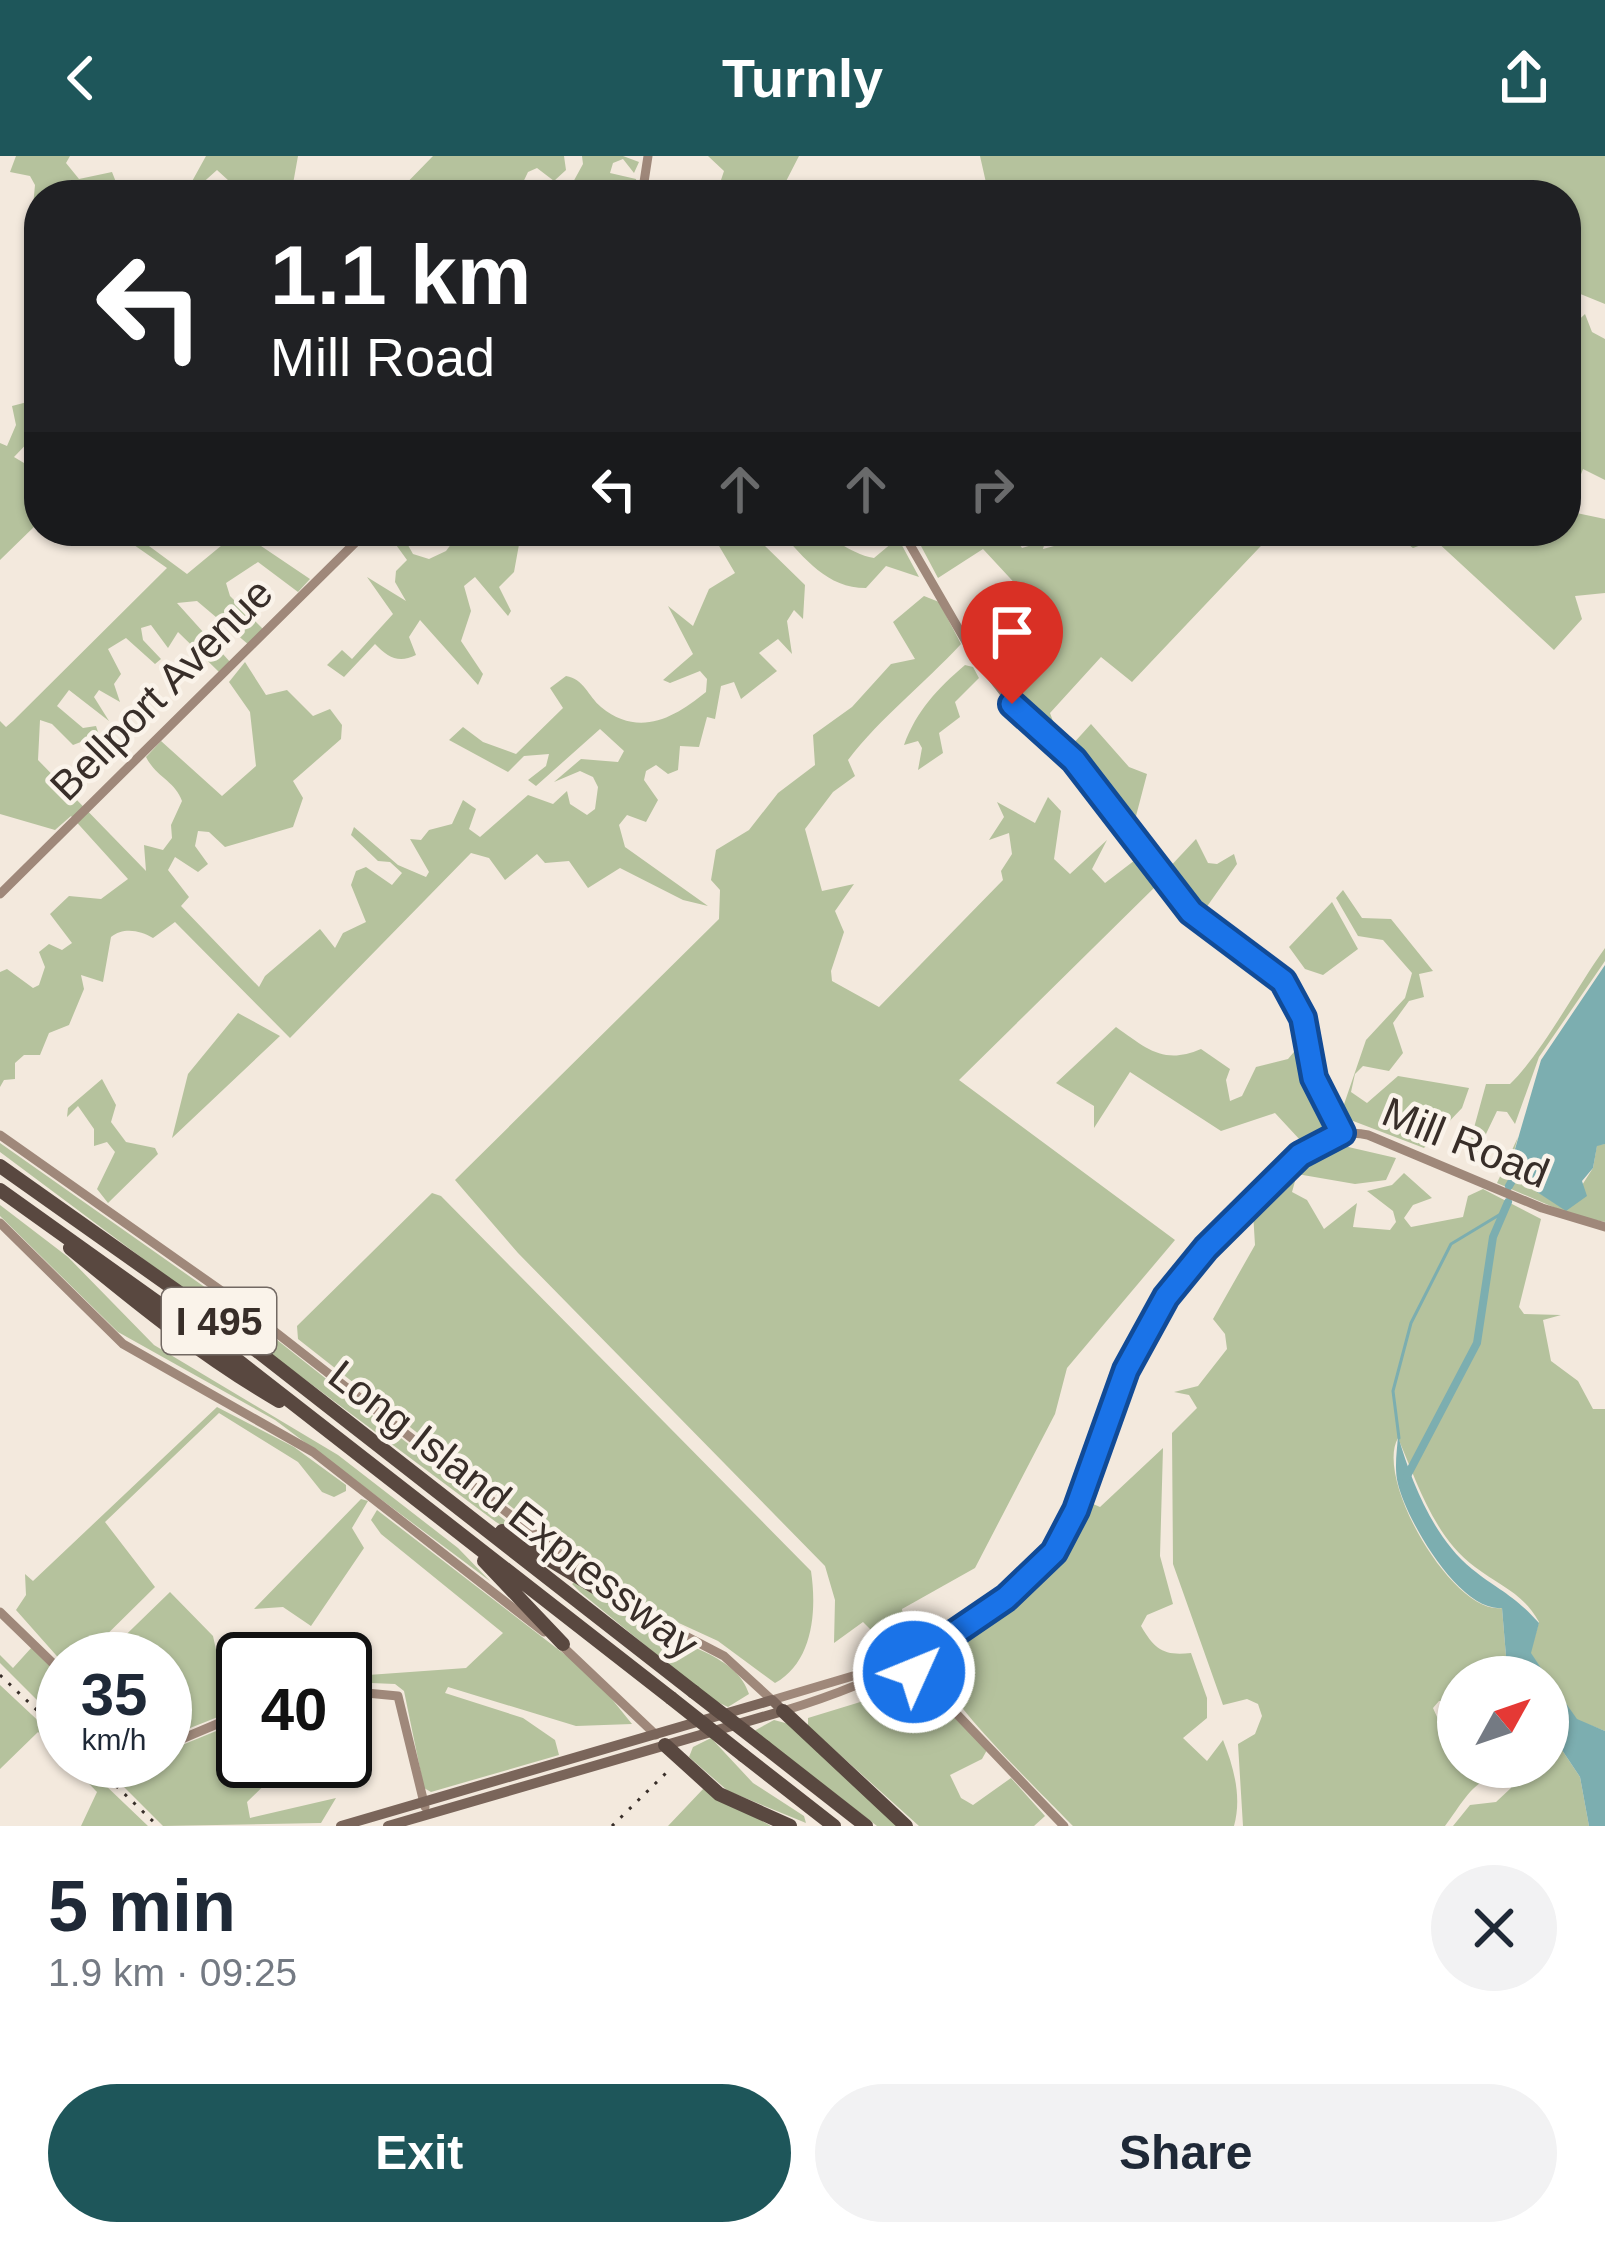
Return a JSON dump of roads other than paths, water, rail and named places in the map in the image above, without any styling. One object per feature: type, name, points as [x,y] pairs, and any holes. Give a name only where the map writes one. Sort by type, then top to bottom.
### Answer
[{"type":"highway","name":"Long Island Expressway","points":[[0,1166],[202,1309],[866,1826]]},
{"type":"highway","name":"Long Island Expressway","points":[[6,1194],[188,1323],[834,1826]]},
{"type":"highway","points":[[430,1485],[631,1609]]},
{"type":"highway","points":[[436,1514],[562,1645]]},
{"type":"highway","points":[[778,1706],[906,1826]]},
{"type":"highway","points":[[661,1740],[719,1794],[790,1826]]},
{"type":"main road","name":"Bellport Avenue","points":[[0,894],[352,546]]},
{"type":"main road","name":"Mill Road","points":[[911,546],[972,652],[1007,698],[1074,760],[1191,912],[1264,962],[1287,986],[1300,1011],[1314,1078],[1342,1133],[1368,1135],[1542,1208],[1605,1227]]},
{"type":"main road","points":[[1328,1108],[1368,1135]]},
{"type":"main road","points":[[843,1693],[922,1654],[1006,1598],[1054,1552],[1076,1510],[1126,1370],[1166,1297],[1206,1248],[1300,1155],[1342,1133]]},
{"type":"main road","points":[[0,1135],[266,1324],[631,1609],[724,1656],[778,1706]]},
{"type":"main road","points":[[0,1223],[123,1344],[326,1461],[562,1645],[661,1740]]},
{"type":"main road","points":[[0,1612],[36,1647]]},
{"type":"main road","points":[[922,1654],[914,1672],[923,1685]]},
{"type":"main road","points":[[341,1826],[426,1809],[778,1706],[897,1666]]},
{"type":"main road","points":[[897,1666],[923,1685],[1064,1826]]},
{"type":"main road","points":[[778,1706],[895,1678],[923,1685]]},
{"type":"main road","points":[[372,1694],[398,1696],[426,1809]]},
{"type":"main road","points":[[630,1742],[643,1730],[632,1709]]},
{"type":"main road","points":[[388,1826],[630,1742],[661,1740]]},
{"type":"water","points":[[1605,965],[1605,1144],[1597,1146],[1593,1168],[1582,1181],[1587,1196],[1566,1211],[1508,1173],[1541,1060]]},
{"type":"water","points":[[1398,1436],[1417,1490],[1446,1541],[1472,1569],[1539,1623],[1533,1656],[1506,1656],[1502,1608],[1469,1596],[1438,1561],[1403,1500],[1396,1466]]},
{"type":"water","points":[[1569,1708],[1577,1719],[1605,1731],[1605,1826],[1589,1826],[1580,1777],[1569,1760]]},
{"type":"waterway","points":[[1509,1186],[1517,1172]]},
{"type":"waterway","points":[[1406,1478],[1477,1343],[1493,1237],[1508,1202]]},
{"type":"waterway","points":[[1399,1438],[1393,1391],[1411,1323],[1451,1244],[1504,1212]]},
{"type":"railway","points":[[0,1675],[36,1709]]},
{"type":"railway","points":[[612,1826],[667,1772]]},
{"type":"railway","points":[[118,1788],[158,1826]]}]
